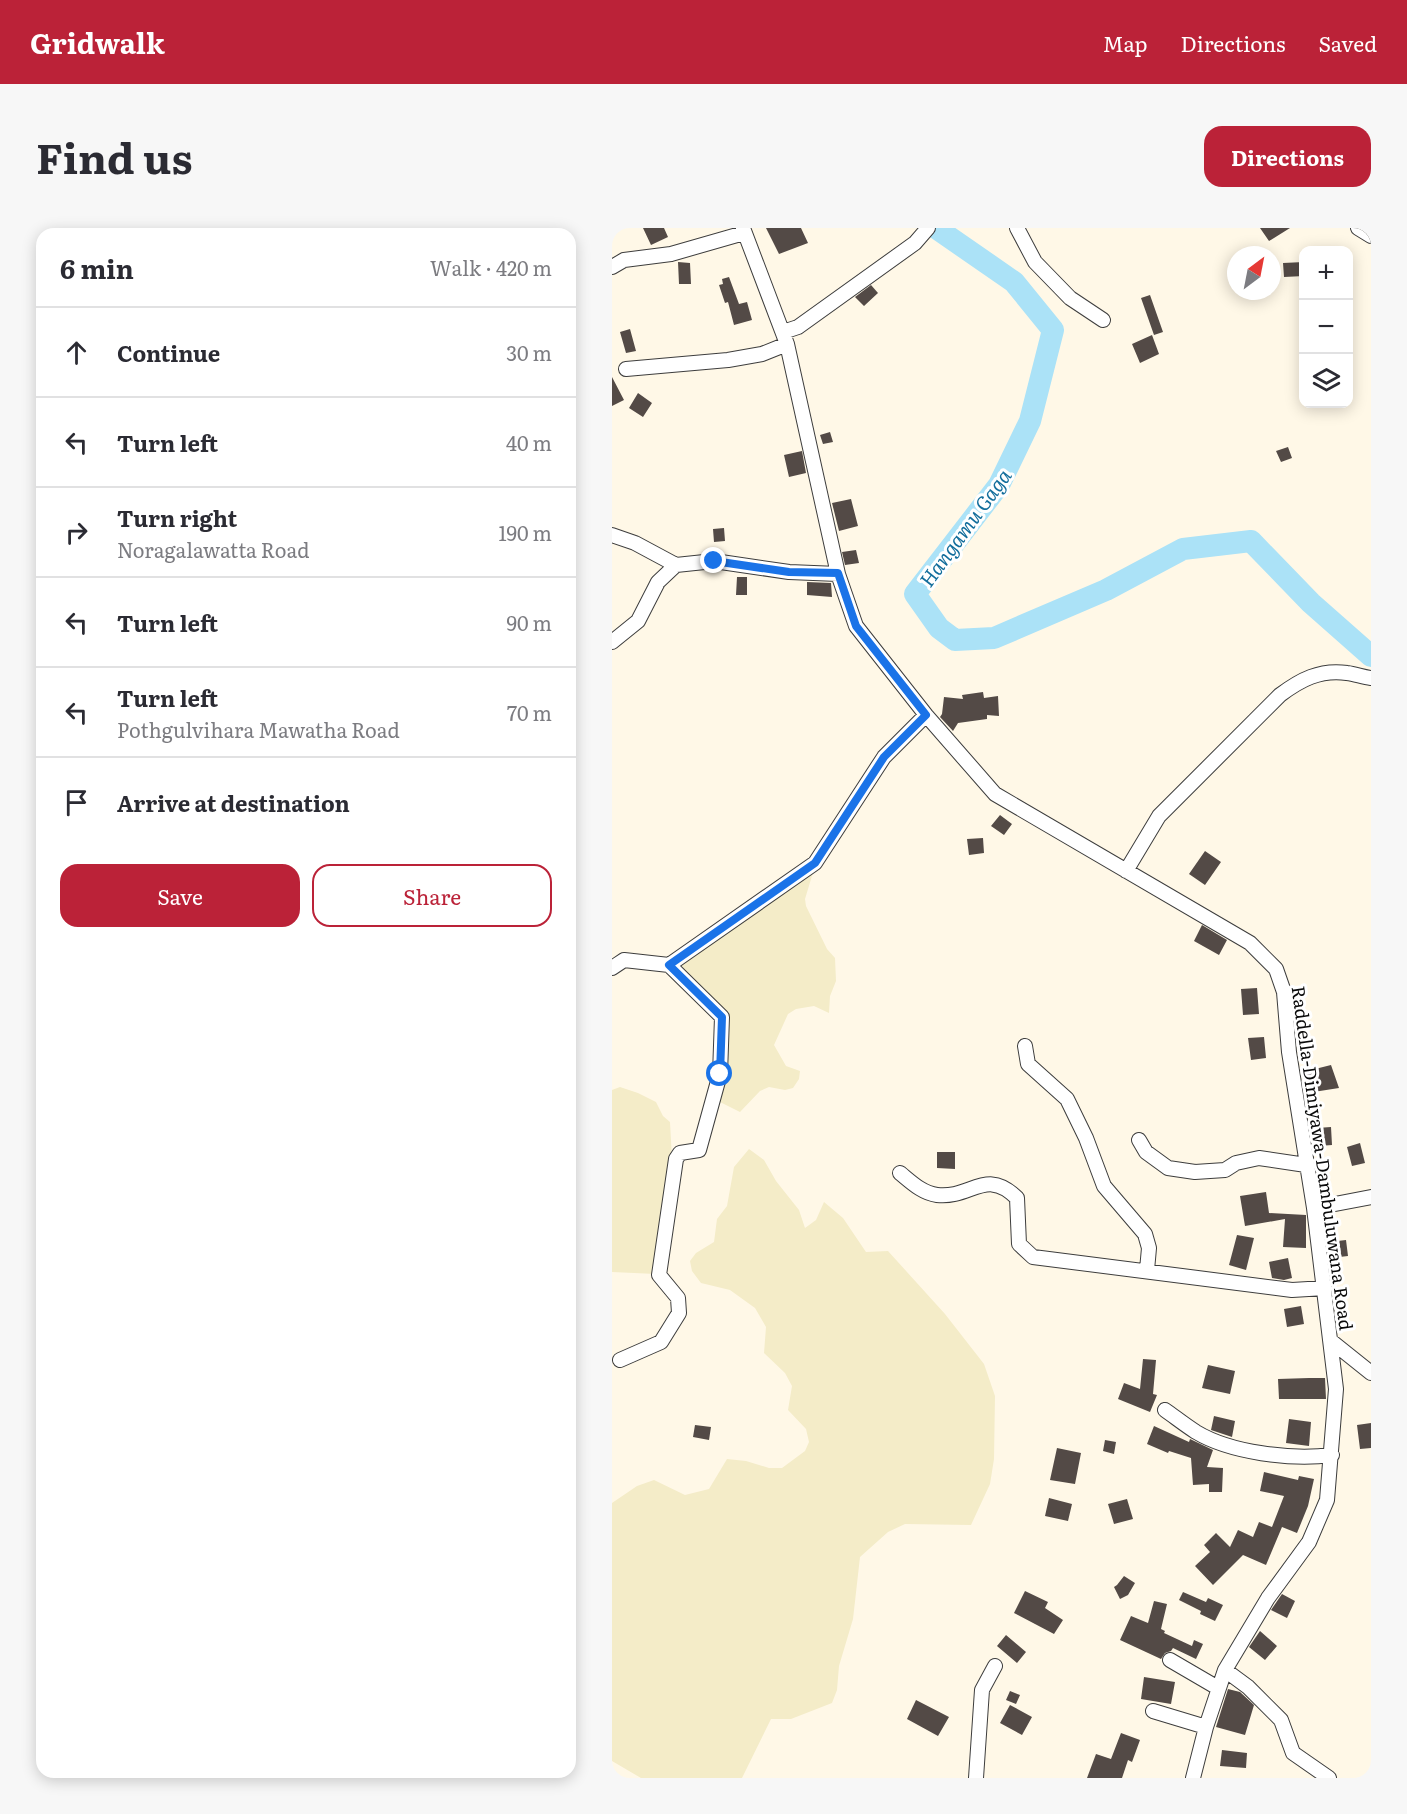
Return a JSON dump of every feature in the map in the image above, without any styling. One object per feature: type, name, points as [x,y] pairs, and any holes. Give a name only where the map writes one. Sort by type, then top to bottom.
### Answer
[{"type":"street","points":[[626,369],[762,354],[915,243],[928,228]]},
{"type":"street","points":[[1017,228],[1035,262],[1070,298],[1103,320]]},
{"type":"street","points":[[1358,228],[1371,236]]},
{"type":"street","points":[[612,267],[624,260],[671,254],[743,231]]},
{"type":"street","name":"Raddella-Dimiyawa-Dambuluwana Road","points":[[743,231],[785,338],[838,573],[856,626],[926,715],[995,794],[1250,943],[1276,969],[1284,992],[1289,1052],[1314,1209],[1336,1389],[1327,1500],[1310,1542],[1268,1598],[1225,1670],[1206,1727],[1193,1778]]},
{"type":"street","points":[[612,535],[635,543],[676,565],[714,561],[789,572],[838,573]]},
{"type":"street","points":[[612,642],[638,621],[658,582],[676,565]]},
{"type":"street","points":[[1126,871],[1160,816],[1280,695],[1298,682],[1317,674],[1344,672],[1371,678]]},
{"type":"street","points":[[669,965],[815,863],[884,757],[926,715]]},
{"type":"street","points":[[612,968],[624,960],[669,965],[722,1017],[720,1074],[699,1150],[680,1153],[676,1159],[659,1275],[678,1298],[679,1313],[661,1341],[621,1360]]},
{"type":"street","points":[[1025,1046],[1028,1064],[1067,1099],[1086,1138],[1104,1186],[1145,1234],[1149,1248],[1147,1270]]},
{"type":"street","points":[[1139,1140],[1146,1152],[1168,1168],[1195,1172],[1225,1170],[1236,1163],[1259,1158],[1306,1165]]},
{"type":"street","points":[[900,1173],[920,1189],[935,1194],[949,1195],[988,1184],[1005,1186],[1017,1198],[1019,1244],[1033,1257],[1292,1290],[1325,1288]]},
{"type":"street","points":[[1314,1209],[1371,1197]]},
{"type":"street","points":[[1331,1341],[1371,1373]]},
{"type":"street","points":[[1165,1410],[1197,1432],[1224,1444],[1254,1452],[1313,1457],[1332,1455]]},
{"type":"street","points":[[1170,1660],[1218,1688]]},
{"type":"street","points":[[976,1778],[982,1690],[995,1666]]},
{"type":"street","points":[[1225,1670],[1248,1687],[1281,1720],[1293,1753],[1329,1778]]},
{"type":"street","points":[[1153,1711],[1206,1727]]},
{"type":"shaded area","points":[[814,869],[805,899],[806,906],[827,949],[835,958],[836,981],[830,996],[829,1013],[814,1006],[796,1009],[788,1014],[774,1045],[786,1066],[800,1071],[799,1079],[793,1088],[785,1090],[769,1087],[760,1091],[740,1112],[716,1100],[724,1016],[676,964]]},
{"type":"shaded area","points":[[620,1087],[656,1102],[663,1116],[670,1122],[672,1159],[656,1274],[612,1272],[612,1090]]},
{"type":"shaded area","points":[[749,1149],[764,1160],[776,1181],[799,1210],[805,1228],[816,1220],[824,1202],[843,1218],[866,1252],[888,1251],[945,1314],[984,1364],[995,1396],[994,1459],[990,1484],[971,1525],[905,1524],[888,1532],[860,1557],[853,1619],[839,1666],[837,1690],[832,1703],[791,1719],[771,1719],[742,1778],[641,1778],[612,1761],[612,1503],[637,1486],[654,1480],[685,1495],[709,1489],[727,1459],[746,1461],[769,1468],[782,1468],[805,1451],[809,1442],[806,1429],[788,1410],[792,1386],[785,1373],[764,1353],[766,1327],[755,1308],[730,1290],[701,1283],[692,1271],[690,1261],[696,1253],[714,1242],[717,1219],[727,1206],[734,1167]]},
{"type":"building","points":[[643,228],[664,228],[668,237],[651,245]]},
{"type":"building","points":[[766,228],[801,228],[808,243],[779,254]]},
{"type":"building","points":[[1260,228],[1290,228],[1269,241]]},
{"type":"building","points":[[678,262],[690,263],[691,284],[679,284]]},
{"type":"building","points":[[1299,262],[1299,276],[1284,277],[1283,263]]},
{"type":"building","points":[[729,277],[739,304],[747,302],[752,320],[734,325],[728,302],[725,303],[719,285],[723,284],[722,279]]},
{"type":"building","points":[[871,285],[878,293],[864,306],[855,297]]},
{"type":"building","points":[[1150,295],[1163,332],[1154,335],[1141,298]]},
{"type":"building","points":[[630,329],[636,351],[626,353],[620,332]]},
{"type":"building","points":[[1152,335],[1159,354],[1140,363],[1132,344]]},
{"type":"building","points":[[612,377],[624,400],[612,406]]},
{"type":"building","points":[[638,393],[652,403],[643,417],[629,408]]},
{"type":"building","points":[[830,432],[833,442],[823,444],[820,435]]},
{"type":"building","points":[[1288,447],[1292,458],[1281,462],[1276,451]]},
{"type":"building","points":[[802,451],[806,473],[789,477],[784,455]]},
{"type":"building","points":[[851,499],[858,526],[839,531],[832,503]]},
{"type":"building","points":[[724,528],[725,541],[714,542],[713,529]]},
{"type":"building","points":[[856,550],[859,563],[845,565],[842,552]]},
{"type":"building","points":[[737,577],[747,577],[747,595],[736,595]]},
{"type":"building","points":[[807,582],[831,583],[832,597],[807,595]]},
{"type":"building","points":[[983,692],[984,698],[998,696],[999,716],[987,715],[987,719],[958,723],[953,731],[940,717],[944,697],[963,699],[962,695]]},
{"type":"building","points":[[1000,815],[1012,824],[1004,835],[991,826]]},
{"type":"building","points":[[983,838],[984,853],[969,855],[967,839]]},
{"type":"building","points":[[1205,851],[1221,862],[1205,885],[1189,874]]},
{"type":"building","points":[[1202,925],[1227,940],[1219,955],[1194,941]]},
{"type":"building","points":[[1257,988],[1259,1014],[1243,1015],[1241,989]]},
{"type":"building","points":[[1264,1037],[1266,1058],[1251,1060],[1248,1038]]},
{"type":"building","points":[[1331,1065],[1339,1088],[1307,1093],[1303,1072]]},
{"type":"building","points":[[1331,1127],[1332,1145],[1319,1146],[1317,1128]]},
{"type":"building","points":[[1360,1143],[1365,1163],[1352,1166],[1347,1147]]},
{"type":"building","points":[[937,1152],[955,1152],[955,1169],[937,1168]]},
{"type":"building","points":[[1266,1192],[1269,1213],[1306,1215],[1306,1248],[1283,1247],[1285,1219],[1245,1226],[1240,1196]]},
{"type":"building","points":[[1237,1235],[1254,1238],[1246,1270],[1229,1265]]},
{"type":"building","points":[[1346,1240],[1348,1256],[1331,1258],[1329,1242]]},
{"type":"building","points":[[1288,1258],[1292,1278],[1284,1280],[1272,1278],[1269,1262]]},
{"type":"building","points":[[1301,1306],[1304,1324],[1287,1327],[1284,1309]]},
{"type":"building","points":[[1143,1359],[1156,1360],[1153,1394],[1157,1395],[1150,1412],[1118,1399],[1124,1383],[1140,1389]]},
{"type":"building","points":[[1208,1365],[1235,1371],[1230,1394],[1202,1388]]},
{"type":"building","points":[[1325,1378],[1326,1399],[1279,1399],[1278,1379]]},
{"type":"building","points":[[1214,1416],[1235,1421],[1232,1437],[1211,1430]]},
{"type":"building","points":[[1289,1419],[1311,1422],[1309,1446],[1286,1443]]},
{"type":"building","points":[[1371,1423],[1371,1448],[1360,1449],[1357,1425]]},
{"type":"building","points":[[695,1425],[711,1427],[709,1440],[693,1437]]},
{"type":"building","points":[[1154,1426],[1213,1450],[1207,1467],[1223,1468],[1222,1492],[1209,1492],[1209,1484],[1193,1485],[1191,1458],[1169,1451],[1168,1453],[1147,1444]]},
{"type":"building","points":[[1105,1440],[1116,1442],[1114,1454],[1103,1451]]},
{"type":"building","points":[[1057,1448],[1081,1453],[1075,1484],[1050,1480]]},
{"type":"building","points":[[1264,1472],[1298,1480],[1299,1476],[1314,1479],[1308,1506],[1297,1533],[1282,1527],[1266,1565],[1243,1555],[1213,1585],[1195,1566],[1210,1552],[1204,1545],[1216,1533],[1230,1547],[1238,1530],[1253,1537],[1259,1522],[1272,1527],[1284,1496],[1260,1491]]},
{"type":"building","points":[[1049,1498],[1072,1504],[1068,1521],[1045,1516]]},
{"type":"building","points":[[1127,1499],[1133,1519],[1114,1524],[1108,1504]]},
{"type":"building","points":[[1124,1576],[1135,1583],[1128,1595],[1120,1599],[1114,1587]]},
{"type":"building","points":[[1025,1591],[1048,1602],[1045,1608],[1063,1620],[1054,1634],[1014,1613]]},
{"type":"building","points":[[1183,1592],[1206,1602],[1208,1598],[1223,1605],[1215,1621],[1179,1600]]},
{"type":"building","points":[[1282,1594],[1295,1601],[1287,1618],[1271,1610]]},
{"type":"building","points":[[1154,1601],[1167,1604],[1161,1629],[1165,1631],[1164,1633],[1192,1646],[1194,1640],[1203,1644],[1196,1659],[1173,1648],[1161,1659],[1120,1640],[1131,1616],[1148,1623]]},
{"type":"building","points":[[1260,1631],[1277,1646],[1265,1660],[1249,1647]]},
{"type":"building","points":[[1006,1635],[1026,1652],[1017,1663],[997,1646]]},
{"type":"building","points":[[1144,1677],[1175,1682],[1171,1704],[1141,1699]]},
{"type":"building","points":[[1228,1689],[1240,1692],[1254,1705],[1245,1735],[1216,1727]]},
{"type":"building","points":[[1010,1691],[1020,1695],[1016,1704],[1006,1700]]},
{"type":"building","points":[[916,1700],[949,1717],[938,1736],[907,1719]]},
{"type":"building","points":[[1010,1705],[1032,1717],[1022,1735],[1000,1723]]},
{"type":"building","points":[[1121,1733],[1140,1740],[1132,1762],[1128,1760],[1122,1778],[1087,1778],[1096,1754],[1111,1759]]},
{"type":"building","points":[[1222,1750],[1247,1753],[1246,1768],[1220,1766]]},
{"type":"waterway","name":"Hangamu Gaga","points":[[936,228],[1014,282],[1053,330],[1030,421],[999,485],[915,594],[939,628],[955,640],[994,638],[1106,590],[1183,549],[1251,541],[1311,603],[1371,656]]},
{"type":"route","points":[[714,561],[789,572],[838,573],[856,626],[926,715],[884,757],[815,863],[669,965],[722,1017],[720,1074]]}]
